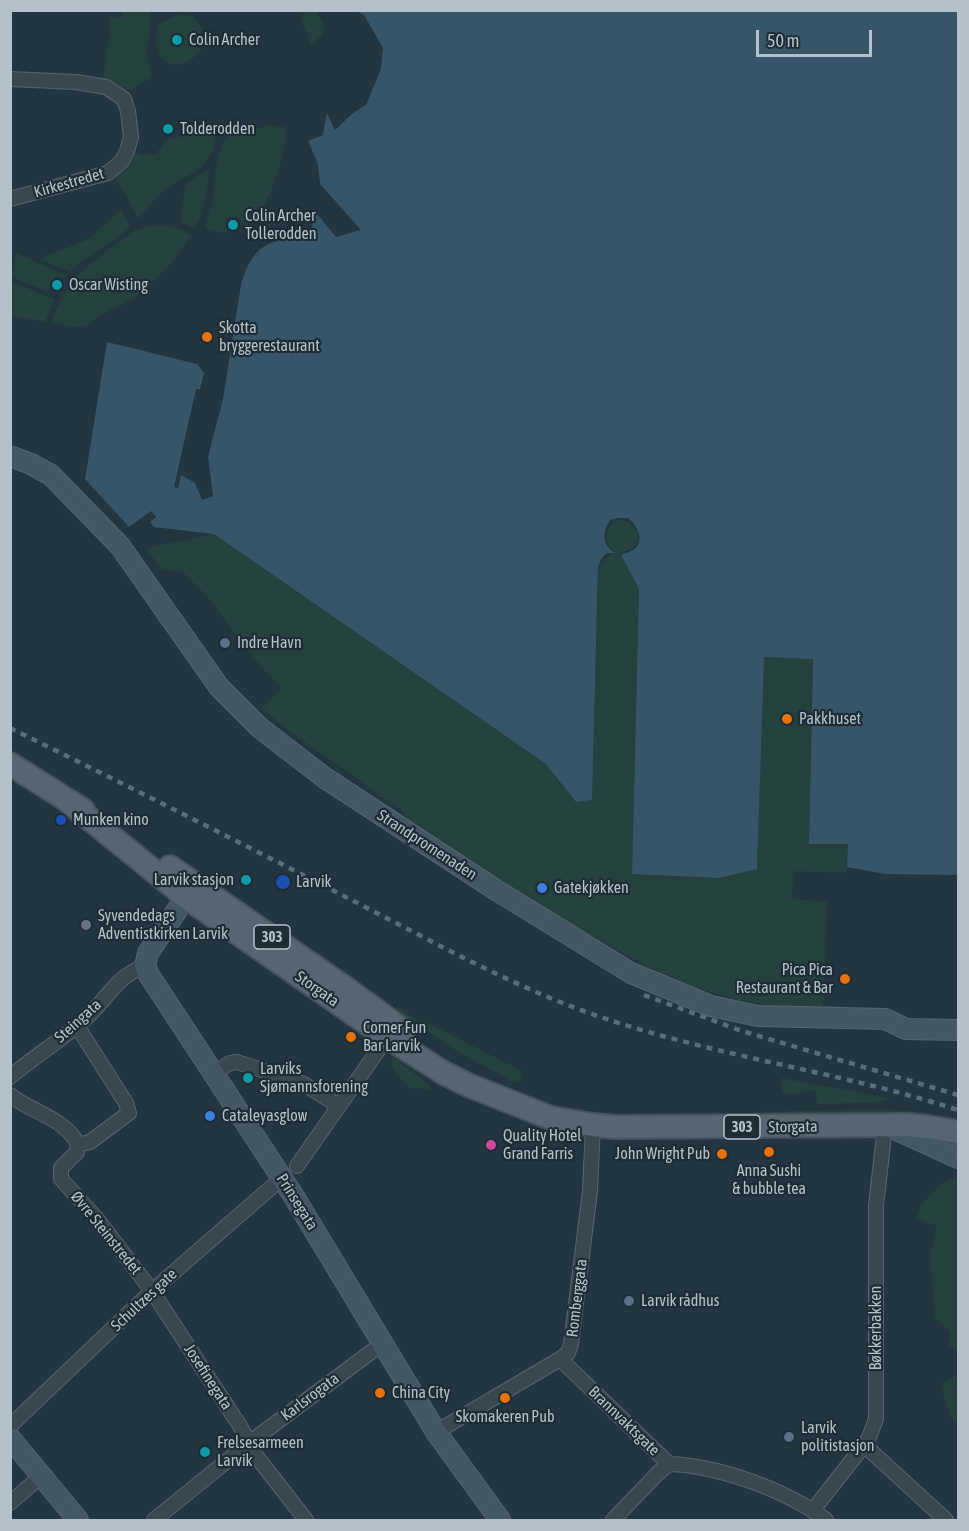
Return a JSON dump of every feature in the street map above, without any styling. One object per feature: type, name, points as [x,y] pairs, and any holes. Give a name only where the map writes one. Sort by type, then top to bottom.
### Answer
[{"type":"main road","name":"Strandpromenaden","points":[[10,456],[51,475],[120,546],[219,687],[260,728],[326,778],[496,891],[631,973],[711,1006],[758,1016],[885,1019],[906,1029],[958,1030]]},
{"type":"main road","name":"Storgata","points":[[10,764],[70,803],[190,891],[392,1031],[444,1072],[468,1085],[551,1118],[593,1125],[928,1126],[953,1131]]},
{"type":"main road","points":[[145,966],[148,953],[190,891]]},
{"type":"main road","name":"Prinsegata","points":[[145,966],[151,980],[214,1073],[290,1172],[383,1343],[436,1432],[500,1521]]},
{"type":"main road","points":[[886,1126],[956,1157]]},
{"type":"main road","points":[[953,1131],[948,1148],[956,1157]]},
{"type":"main road","points":[[10,1438],[78,1521]]},
{"type":"street","name":"Kirkestredet","points":[[10,80],[76,82],[106,87],[124,99],[131,137],[122,161],[108,173],[10,199]]},
{"type":"street","name":"Steingata","points":[[10,1077],[77,1026],[132,970],[145,966]]},
{"type":"street","name":"Øvre Steinstredet","points":[[77,1026],[126,1103],[129,1113],[90,1142],[78,1145],[77,1152],[61,1168],[61,1179],[98,1220],[152,1291]]},
{"type":"street","name":"Schultzes gate","points":[[10,1426],[152,1291],[290,1172],[392,1031]]},
{"type":"street","points":[[214,1073],[230,1063],[237,1062],[302,1083],[339,1106]]},
{"type":"street","points":[[10,1095],[59,1124],[73,1135],[78,1145]]},
{"type":"street","name":"Romberggata","points":[[436,1432],[568,1353],[590,1191],[593,1125]]},
{"type":"street","name":"Bøkkerbakken","points":[[813,1510],[864,1445],[876,1419],[876,1206],[886,1126]]},
{"type":"street","name":"Josefinegata","points":[[152,1291],[257,1457],[306,1521]]},
{"type":"street","name":"Karlsrogata","points":[[154,1521],[249,1443],[383,1343]]},
{"type":"street","name":"Brannvaktsgate","points":[[560,1359],[669,1464],[710,1469],[761,1486],[813,1510],[826,1521]]},
{"type":"street","points":[[864,1445],[946,1521]]},
{"type":"street","points":[[613,1521],[669,1464]]},
{"type":"street","points":[[10,1503],[41,1476]]},
{"type":"green space","points":[[122,11],[151,11],[147,53],[151,77],[130,91],[103,78],[110,34],[109,16],[116,19],[122,15]]},
{"type":"green space","points":[[305,11],[317,11],[324,26],[323,34],[311,45],[301,18]]},
{"type":"green space","points":[[179,14],[194,17],[205,38],[203,47],[197,55],[178,65],[168,64],[161,57],[157,45],[157,25]]},
{"type":"green space","points":[[269,125],[284,127],[284,146],[273,185],[259,215],[252,222],[244,225],[237,217],[228,217],[224,221],[228,230],[225,233],[206,229],[222,144],[231,136]]},
{"type":"green space","points":[[215,126],[215,139],[208,160],[198,170],[167,188],[138,219],[113,175],[125,167],[136,153],[143,156],[158,153],[164,141]]},
{"type":"green space","points":[[209,168],[203,206],[195,228],[180,222],[186,184]]},
{"type":"green space","points":[[121,209],[130,227],[71,272],[41,258],[89,239]]},
{"type":"green space","points":[[162,225],[181,229],[191,236],[168,267],[136,297],[98,316],[87,326],[69,327],[51,322],[60,301],[79,273],[132,232],[145,227]]},
{"type":"green space","points":[[16,253],[67,275],[65,279],[55,276],[48,292],[12,277]]},
{"type":"green space","points":[[11,281],[53,299],[45,322],[11,316]]},
{"type":"green space","points":[[617,520],[630,522],[638,533],[637,544],[618,554],[622,557],[639,589],[632,874],[757,869],[763,657],[813,658],[809,843],[848,844],[846,873],[794,871],[792,899],[827,902],[824,1001],[820,1009],[778,1007],[739,1000],[672,980],[538,906],[409,822],[403,811],[289,731],[262,708],[281,688],[253,657],[207,596],[184,573],[161,569],[146,548],[214,534],[546,764],[576,802],[592,800],[598,578],[603,562],[615,552],[608,543],[606,535],[609,527]]},
{"type":"green space","points":[[396,1006],[421,1022],[427,1020],[426,1022],[520,1070],[521,1083],[510,1080],[458,1052],[395,1009]]},
{"type":"green space","points":[[394,1057],[431,1087],[430,1089],[412,1089],[405,1083],[393,1068],[391,1060]]},
{"type":"green space","points":[[781,1078],[890,1098],[882,1102],[817,1104],[816,1091],[784,1094]]},
{"type":"green space","points":[[877,1109],[916,1111],[921,1115],[746,1117],[747,1113],[758,1112]]},
{"type":"green space","points":[[958,1176],[958,1352],[948,1344],[951,1332],[935,1319],[930,1255],[937,1226],[917,1218],[922,1205],[932,1192]]},
{"type":"green space","points":[[958,1368],[958,1423],[950,1415],[941,1385],[957,1375]]},
{"type":"water","points":[[356,11],[958,11],[958,875],[885,874],[847,867],[848,844],[809,844],[813,659],[764,657],[757,869],[719,878],[632,874],[639,589],[622,554],[635,549],[640,539],[637,529],[628,518],[610,520],[605,538],[608,546],[615,553],[607,553],[601,559],[598,567],[592,800],[576,802],[546,764],[214,534],[154,527],[150,522],[156,517],[151,511],[129,527],[85,479],[107,342],[197,364],[204,373],[200,389],[196,389],[174,487],[178,488],[181,475],[195,483],[202,500],[213,496],[208,457],[223,399],[241,285],[252,259],[258,251],[275,242],[312,233],[313,209],[336,237],[361,230],[320,184],[318,164],[308,141],[323,135],[327,113],[335,130],[353,113],[366,105],[381,69],[383,48],[364,15]]},
{"type":"railway","points":[[10,728],[479,965],[565,1004],[662,1036],[909,1095],[958,1110]]},
{"type":"railway","points":[[644,995],[742,1031],[958,1095]]},
{"type":"place","name":"Colin Archer","points":[[177,40]]},
{"type":"place","name":"Tolderodden","points":[[168,129]]},
{"type":"place","name":"Colin Archer Tollerodden","points":[[233,225]]},
{"type":"place","name":"Oscar Wisting","points":[[57,285]]},
{"type":"place","name":"Skotta bryggerestaurant","points":[[207,337]]},
{"type":"place","name":"Indre Havn","points":[[225,643]]},
{"type":"place","name":"Pakkhuset","points":[[787,719]]},
{"type":"place","name":"Munken kino","points":[[61,820]]},
{"type":"place","name":"Larvik stasjon","points":[[246,880]]},
{"type":"place","name":"Larvik","points":[[283,882]]},
{"type":"place","name":"Gatekjøkken","points":[[542,888]]},
{"type":"place","name":"Syvendedags Adventistkirken Larvik","points":[[86,925]]},
{"type":"place","name":"Pica Pica Restaurant & Bar","points":[[845,979]]},
{"type":"place","name":"Corner Fun Bar Larvik","points":[[351,1037]]},
{"type":"place","name":"Larviks Sjømannsforening","points":[[248,1078]]},
{"type":"place","name":"Cataleyasglow","points":[[210,1116]]},
{"type":"place","name":"Quality Hotel Grand Farris","points":[[491,1145]]},
{"type":"place","name":"Anna Sushi & bubble tea","points":[[769,1152]]},
{"type":"place","name":"John Wright Pub","points":[[722,1154]]},
{"type":"place","name":"Larvik rådhus","points":[[629,1301]]},
{"type":"place","name":"China City","points":[[380,1393]]},
{"type":"place","name":"Skomakeren Pub","points":[[505,1398]]},
{"type":"place","name":"Larvik politistasjon","points":[[789,1437]]},
{"type":"place","name":"Frelsesarmeen Larvik","points":[[205,1452]]}]
